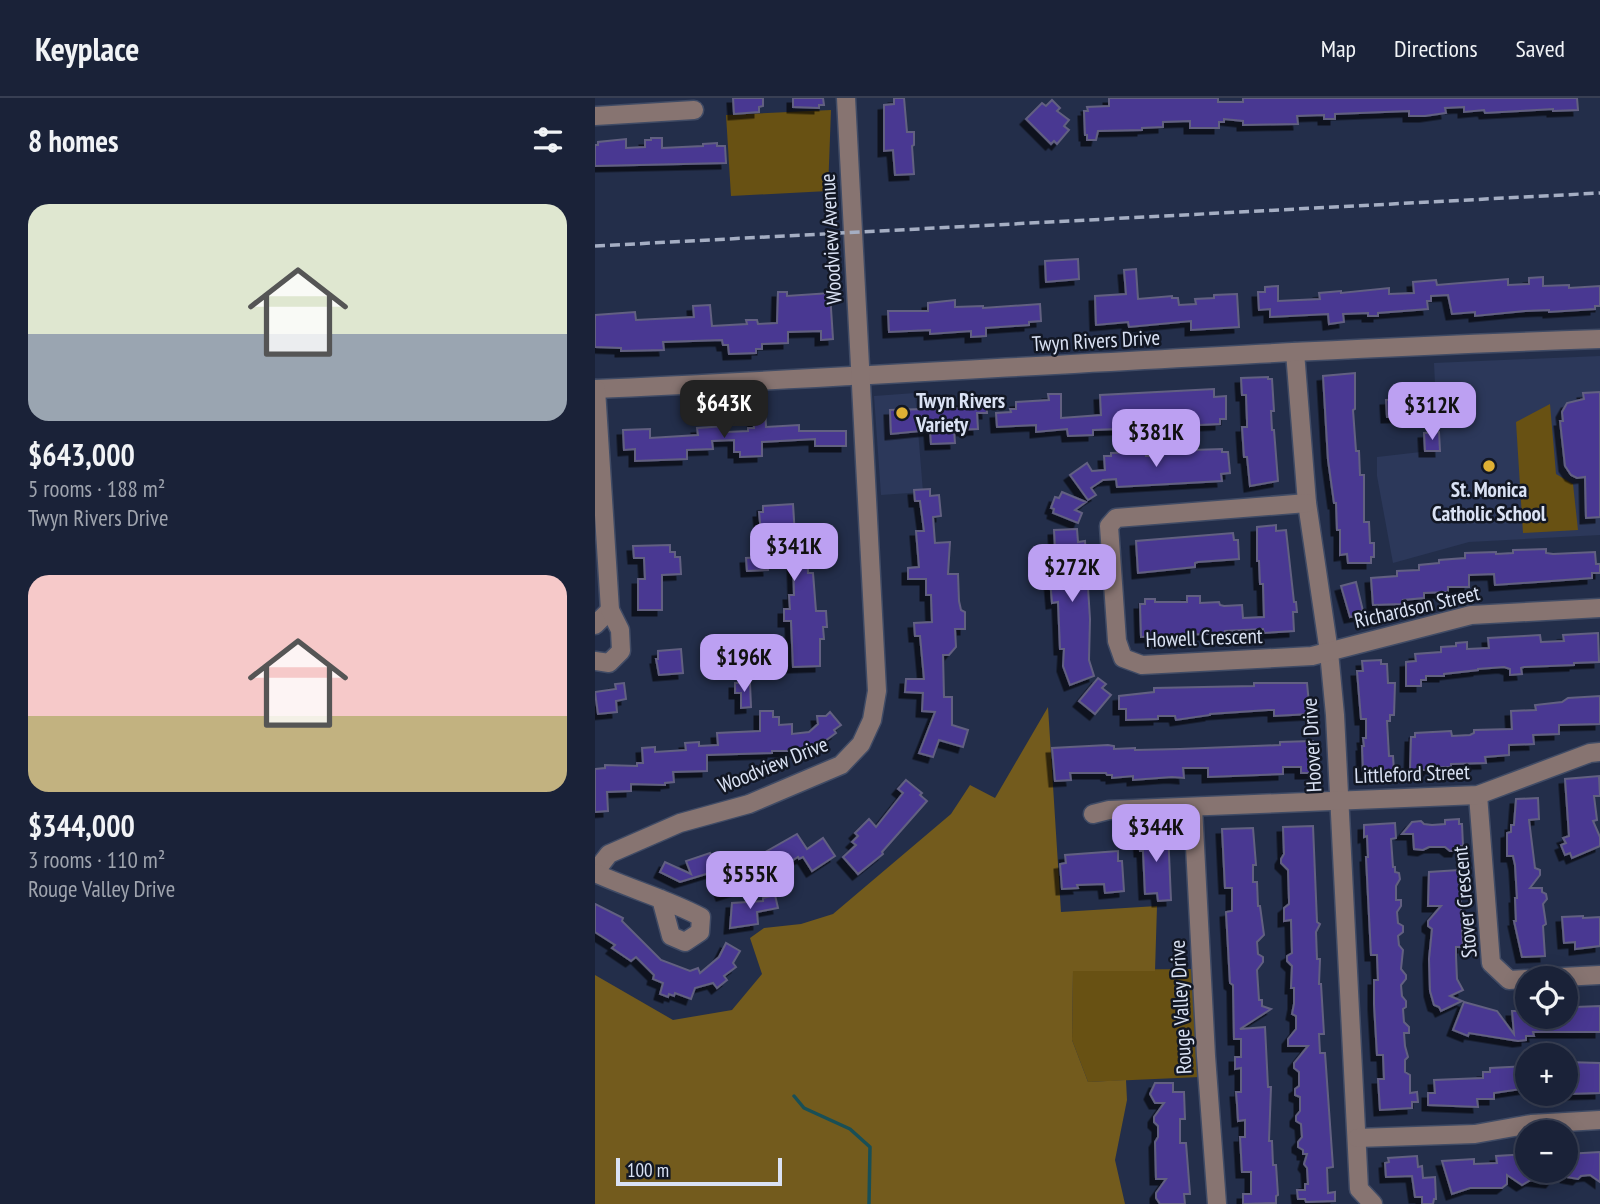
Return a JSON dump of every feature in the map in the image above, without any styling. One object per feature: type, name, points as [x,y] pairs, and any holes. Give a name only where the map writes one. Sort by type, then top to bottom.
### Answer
[{"type":"street","name":"Woodview Avenue","points":[[846,98],[861,377]]},
{"type":"street","points":[[595,116],[694,110]]},
{"type":"street","name":"Twyn Rivers Drive","points":[[595,389],[1295,352],[1600,339]]},
{"type":"street","name":"Hoover Drive","points":[[1295,352],[1307,503],[1329,652],[1335,715],[1359,1189],[1373,1204]]},
{"type":"street","name":"Woodview Drive","points":[[661,899],[595,873],[609,854],[680,823],[749,804],[841,765],[860,744],[873,720],[877,691],[861,377]]},
{"type":"street","points":[[595,389],[601,576],[610,610],[620,630],[621,651],[609,663],[595,661]]},
{"type":"street","name":"Howell Crescent","points":[[1307,503],[1116,518],[1109,526],[1117,641],[1123,658],[1142,665],[1269,659],[1329,652]]},
{"type":"street","name":"Richardson Street","points":[[1329,652],[1471,615],[1600,608]]},
{"type":"street","points":[[595,625],[610,610]]},
{"type":"street","name":"Littleford Street","points":[[1093,814],[1109,810],[1478,794],[1590,753],[1600,752]]},
{"type":"street","name":"Stover Crescent","points":[[1478,794],[1491,962],[1509,980],[1515,980]]},
{"type":"street","name":"Rouge Valley Drive","points":[[1193,808],[1217,1204]]},
{"type":"street","points":[[1578,976],[1600,975]]},
{"type":"street","points":[[1357,1138],[1475,1134],[1531,1124],[1600,1120]]},
{"type":"shaded area","points":[[831,110],[828,191],[731,196],[726,115]]},
{"type":"shaded area","name":"St. Monica Catholic School","points":[[1600,356],[1600,535],[1469,542],[1393,563],[1377,476],[1377,457],[1438,450],[1434,363]]},
{"type":"shaded area","points":[[915,393],[923,492],[881,495],[874,396]]},
{"type":"shaded area","points":[[1550,404],[1556,474],[1573,484],[1578,530],[1523,533],[1516,422]]},
{"type":"shaded area","points":[[1048,707],[1061,912],[1157,906],[1155,971],[1073,971],[1072,1040],[1088,1082],[1126,1080],[1127,1100],[1115,1160],[1125,1204],[595,1204],[595,975],[673,1020],[732,1010],[762,974],[750,938],[764,928],[801,924],[833,914],[951,814],[970,785],[995,798]]},
{"type":"shaded area","points":[[1194,969],[1200,1077],[1088,1082],[1072,1040],[1073,970]]},
{"type":"building","points":[[733,98],[763,98],[763,106],[759,107],[759,112],[734,114]]},
{"type":"building","points":[[793,98],[823,98],[824,105],[819,105],[819,108],[793,107]]},
{"type":"building","points":[[894,98],[904,98],[907,132],[914,132],[914,174],[895,175],[893,150],[884,151],[884,105],[894,104]]},
{"type":"building","points":[[1109,98],[1218,98],[1218,102],[1243,102],[1243,98],[1577,98],[1578,110],[1485,113],[1484,110],[1464,112],[1464,107],[1445,108],[1446,113],[1425,116],[1409,116],[1409,111],[1335,114],[1335,119],[1324,119],[1324,115],[1297,116],[1298,124],[1243,125],[1243,121],[1224,119],[1224,122],[1219,122],[1219,128],[1190,128],[1190,121],[1163,122],[1163,127],[1142,130],[1098,131],[1096,140],[1087,140],[1084,111],[1088,111],[1087,107],[1109,106]]},
{"type":"building","points":[[1052,100],[1060,108],[1057,111],[1069,120],[1064,126],[1069,130],[1057,144],[1054,141],[1051,144],[1026,119],[1042,103],[1046,106]]},
{"type":"building","points":[[662,138],[662,148],[717,143],[717,146],[725,146],[726,163],[595,166],[595,145],[598,145],[598,142],[626,139],[626,148],[645,147],[645,140]]},
{"type":"building","points":[[1078,259],[1079,279],[1046,282],[1045,261]]},
{"type":"building","points":[[1136,269],[1138,299],[1172,296],[1178,298],[1179,305],[1196,304],[1195,299],[1214,298],[1214,295],[1237,294],[1239,327],[1191,330],[1191,321],[1129,327],[1128,322],[1096,325],[1095,296],[1126,294],[1124,270]]},
{"type":"building","points":[[1543,277],[1543,286],[1600,286],[1600,306],[1595,306],[1595,309],[1475,316],[1475,312],[1452,314],[1448,295],[1431,296],[1431,301],[1427,301],[1428,309],[1378,313],[1378,316],[1368,316],[1368,313],[1343,314],[1344,322],[1329,324],[1328,314],[1270,317],[1270,309],[1259,310],[1258,292],[1265,292],[1265,287],[1278,286],[1278,301],[1320,299],[1319,293],[1389,288],[1389,294],[1414,293],[1413,282],[1436,280],[1437,285],[1508,279],[1508,285],[1529,284],[1529,278]]},
{"type":"building","points":[[778,292],[787,292],[787,296],[830,293],[833,339],[821,340],[821,331],[788,332],[788,343],[762,344],[762,349],[756,349],[756,353],[729,354],[728,345],[723,345],[722,340],[663,342],[664,350],[621,351],[621,348],[595,347],[595,315],[635,312],[636,320],[694,317],[693,306],[710,305],[712,326],[747,324],[746,320],[757,320],[758,324],[777,323]]},
{"type":"building","points":[[955,300],[955,307],[1040,304],[1041,321],[1029,322],[1029,325],[986,328],[986,336],[971,337],[971,331],[930,334],[930,330],[889,332],[888,311],[928,311],[928,303]]},
{"type":"building","points":[[1355,373],[1353,410],[1356,451],[1359,451],[1360,475],[1364,475],[1364,522],[1369,522],[1370,543],[1374,543],[1371,563],[1348,563],[1347,554],[1340,555],[1340,530],[1337,530],[1336,503],[1328,460],[1323,376]]},
{"type":"building","points":[[1241,378],[1272,379],[1272,430],[1278,481],[1250,486],[1242,427],[1247,427],[1246,395],[1242,395]]},
{"type":"building","points":[[1214,389],[1214,397],[1226,396],[1226,419],[1220,419],[1220,424],[1159,427],[1159,422],[1124,424],[1124,428],[1093,430],[1093,435],[1068,436],[1067,429],[1036,432],[1036,425],[997,427],[996,413],[1011,412],[1010,409],[1016,409],[1016,402],[1049,400],[1048,394],[1061,394],[1061,418],[1101,415],[1100,395]]},
{"type":"building","points":[[1600,392],[1600,517],[1586,518],[1585,477],[1577,478],[1571,475],[1565,466],[1560,421],[1563,421],[1562,412],[1567,403],[1584,399],[1583,393]]},
{"type":"building","points":[[1410,396],[1422,396],[1423,416],[1387,417],[1386,400],[1410,399]]},
{"type":"building","points":[[986,400],[987,413],[977,413],[978,429],[954,430],[955,443],[931,444],[930,430],[891,434],[890,410],[962,408],[962,401]]},
{"type":"building","points":[[765,408],[766,427],[799,425],[799,431],[846,431],[846,446],[815,446],[815,439],[762,442],[762,456],[740,457],[740,452],[734,452],[734,440],[712,441],[713,449],[687,450],[687,459],[635,461],[635,449],[624,450],[623,430],[650,429],[650,438],[698,435],[697,428],[726,426],[727,432],[748,431],[748,428],[754,428],[753,409]]},
{"type":"building","points":[[1439,432],[1440,451],[1425,451],[1424,433]]},
{"type":"building","points":[[1222,449],[1222,452],[1228,452],[1230,473],[1221,474],[1222,481],[1117,487],[1116,479],[1103,480],[1091,488],[1096,495],[1088,500],[1070,475],[1087,463],[1092,471],[1105,470],[1104,456],[1111,456],[1111,453],[1146,452],[1146,456],[1163,456],[1163,451]]},
{"type":"building","points":[[930,489],[930,496],[939,495],[941,516],[933,517],[935,543],[950,542],[948,574],[958,574],[959,601],[961,610],[965,612],[965,629],[955,629],[956,647],[949,655],[943,655],[944,697],[952,697],[952,725],[968,730],[963,747],[939,740],[933,757],[919,753],[935,712],[922,711],[923,693],[905,692],[906,679],[924,679],[920,636],[915,636],[914,623],[932,622],[931,595],[926,595],[926,579],[908,579],[908,568],[919,567],[916,531],[924,531],[920,501],[915,501],[914,490]]},
{"type":"building","points":[[1062,492],[1086,502],[1075,510],[1082,513],[1078,523],[1053,513],[1054,509],[1051,508],[1055,497],[1059,498]]},
{"type":"building","points":[[793,504],[795,536],[807,536],[808,573],[813,573],[816,611],[826,611],[827,627],[823,627],[824,639],[820,639],[820,666],[793,667],[791,621],[784,621],[784,609],[790,609],[789,595],[794,595],[793,559],[767,560],[768,570],[747,571],[746,558],[767,557],[766,532],[761,532],[759,512],[763,512],[763,506]]},
{"type":"building","points":[[1276,525],[1276,531],[1286,530],[1297,612],[1293,612],[1294,631],[1264,633],[1263,629],[1141,637],[1140,604],[1145,604],[1145,599],[1155,599],[1155,602],[1187,602],[1187,596],[1200,596],[1200,603],[1242,605],[1243,618],[1264,617],[1263,584],[1260,584],[1257,561],[1257,527]]},
{"type":"building","points":[[1077,529],[1078,542],[1085,541],[1090,619],[1089,660],[1094,676],[1070,685],[1063,666],[1064,649],[1060,649],[1058,602],[1052,603],[1049,566],[1056,566],[1054,530]]},
{"type":"building","points":[[1233,533],[1234,540],[1238,540],[1239,559],[1198,562],[1195,567],[1138,573],[1136,541]]},
{"type":"building","points":[[670,545],[670,552],[675,552],[675,557],[680,557],[681,574],[662,575],[662,610],[638,610],[638,579],[645,579],[644,558],[634,558],[633,546]]},
{"type":"building","points":[[1546,549],[1546,553],[1553,554],[1595,552],[1600,573],[1592,573],[1592,578],[1495,585],[1494,574],[1469,575],[1469,587],[1448,587],[1448,592],[1424,593],[1424,598],[1403,600],[1403,604],[1373,605],[1371,578],[1397,576],[1397,571],[1419,570],[1419,565],[1439,563],[1439,560],[1465,558],[1465,553],[1496,554],[1513,553],[1513,550]]},
{"type":"building","points":[[1356,582],[1363,611],[1360,611],[1361,615],[1350,617],[1341,586]]},
{"type":"building","points":[[1598,633],[1599,662],[1524,667],[1521,668],[1522,674],[1510,675],[1510,669],[1504,667],[1478,669],[1444,676],[1426,676],[1426,680],[1421,680],[1421,686],[1406,686],[1406,662],[1416,661],[1415,654],[1441,652],[1441,647],[1467,642],[1467,649],[1489,648],[1488,638],[1540,635],[1541,642],[1564,641],[1563,635]]},
{"type":"building","points":[[681,649],[683,673],[659,675],[656,659],[658,651]]},
{"type":"building","points":[[1381,660],[1381,664],[1387,664],[1388,683],[1395,683],[1394,715],[1390,715],[1390,721],[1387,721],[1389,756],[1393,756],[1394,771],[1363,772],[1362,746],[1363,738],[1366,738],[1366,719],[1361,719],[1357,671],[1363,671],[1362,661]]},
{"type":"building","points":[[1098,678],[1106,684],[1102,688],[1111,695],[1095,714],[1079,701]]},
{"type":"building","points":[[624,683],[626,699],[616,701],[617,712],[598,714],[595,692],[616,689],[615,684]]},
{"type":"building","points":[[735,683],[750,683],[751,707],[741,708],[741,693],[735,693]]},
{"type":"building","points":[[1254,683],[1307,683],[1310,714],[1274,716],[1274,710],[1268,710],[1210,714],[1176,720],[1175,716],[1158,716],[1158,719],[1126,720],[1126,709],[1119,709],[1119,696],[1154,692],[1154,688],[1254,686]]},
{"type":"building","points":[[1600,696],[1600,724],[1559,725],[1559,734],[1533,735],[1534,744],[1509,745],[1509,755],[1485,757],[1486,763],[1451,764],[1451,767],[1410,770],[1411,737],[1415,737],[1415,733],[1451,731],[1452,736],[1470,735],[1474,730],[1512,729],[1511,711],[1536,710],[1535,705],[1562,702],[1568,698]]},
{"type":"building","points":[[760,711],[773,711],[773,717],[779,717],[779,725],[792,724],[792,734],[809,732],[818,724],[817,716],[826,716],[830,712],[841,725],[834,730],[836,733],[811,751],[707,755],[707,771],[673,772],[674,782],[665,785],[631,784],[631,791],[607,792],[608,811],[595,812],[595,769],[605,768],[605,765],[637,766],[637,763],[643,763],[642,748],[655,747],[655,752],[686,750],[685,743],[699,742],[699,746],[718,745],[717,733],[760,731]]},
{"type":"building","points":[[1313,741],[1314,773],[1301,773],[1301,767],[1283,767],[1283,774],[1208,777],[1208,768],[1183,768],[1184,778],[1133,780],[1133,776],[1112,778],[1112,775],[1106,773],[1070,773],[1071,780],[1055,781],[1052,748],[1108,745],[1114,746],[1114,749],[1180,749]]},
{"type":"building","points":[[1599,776],[1600,796],[1594,796],[1597,820],[1593,821],[1600,837],[1600,846],[1572,858],[1570,853],[1565,855],[1561,845],[1566,843],[1563,838],[1569,836],[1565,779]]},
{"type":"building","points":[[906,780],[922,793],[920,795],[927,801],[883,854],[858,874],[843,857],[856,845],[852,842],[858,836],[855,833],[869,819],[876,827],[903,793],[898,789]]},
{"type":"building","points":[[1538,798],[1539,819],[1529,820],[1535,868],[1540,870],[1540,875],[1530,888],[1542,888],[1542,892],[1546,894],[1547,899],[1543,904],[1546,924],[1543,926],[1545,956],[1522,957],[1514,921],[1517,898],[1515,865],[1513,856],[1507,856],[1507,833],[1511,832],[1511,825],[1514,825],[1516,799]]},
{"type":"building","points":[[1459,819],[1459,824],[1462,824],[1463,846],[1459,846],[1457,851],[1450,851],[1445,847],[1414,849],[1413,834],[1402,834],[1412,822],[1421,821],[1432,825]]},
{"type":"building","points":[[1395,823],[1396,838],[1391,839],[1393,867],[1395,872],[1399,873],[1400,879],[1396,886],[1396,900],[1401,900],[1397,912],[1398,923],[1403,926],[1403,932],[1398,936],[1403,950],[1401,969],[1406,975],[1401,985],[1402,996],[1406,1001],[1406,1007],[1403,1009],[1404,1022],[1409,1027],[1409,1033],[1404,1033],[1408,1057],[1405,1060],[1405,1072],[1410,1075],[1410,1093],[1417,1092],[1418,1102],[1412,1102],[1412,1108],[1380,1110],[1378,1079],[1384,1079],[1383,1055],[1377,1055],[1374,980],[1378,980],[1377,955],[1371,955],[1367,836],[1364,837],[1364,825]]},
{"type":"building","points":[[1313,826],[1317,922],[1320,924],[1316,932],[1317,959],[1320,959],[1319,984],[1324,1034],[1319,1034],[1320,1053],[1325,1053],[1333,1167],[1327,1168],[1328,1193],[1335,1192],[1335,1201],[1306,1202],[1305,1199],[1298,1199],[1297,1190],[1305,1190],[1305,1184],[1308,1184],[1307,1168],[1304,1164],[1307,1154],[1303,1154],[1303,1150],[1298,1147],[1302,1137],[1301,1124],[1296,1121],[1300,1111],[1300,1097],[1295,1095],[1295,1089],[1299,1086],[1299,1072],[1294,1068],[1294,1063],[1308,1046],[1288,1046],[1288,1039],[1296,1029],[1296,1016],[1292,1014],[1292,966],[1287,961],[1287,956],[1292,953],[1291,920],[1284,921],[1284,908],[1289,904],[1288,870],[1281,863],[1281,859],[1284,854],[1283,827]]},
{"type":"building","points":[[1253,828],[1256,865],[1253,865],[1253,882],[1257,882],[1258,906],[1264,935],[1257,942],[1258,954],[1263,957],[1257,970],[1259,1000],[1262,1000],[1262,1006],[1271,1009],[1240,1029],[1265,1027],[1268,1087],[1271,1087],[1269,1141],[1272,1141],[1273,1165],[1276,1165],[1278,1195],[1276,1203],[1243,1204],[1243,1194],[1251,1194],[1251,1172],[1242,1172],[1240,1137],[1245,1137],[1245,1120],[1238,1121],[1236,1092],[1241,1092],[1241,1068],[1235,1069],[1235,1057],[1241,1057],[1241,1039],[1234,1039],[1233,985],[1230,983],[1226,912],[1232,911],[1232,888],[1225,888],[1222,829]]},
{"type":"building","points":[[1168,831],[1171,900],[1158,901],[1157,893],[1145,894],[1143,851],[1140,851],[1139,833]]},
{"type":"building","points":[[797,834],[807,849],[823,838],[835,856],[812,871],[803,857],[798,857],[779,869],[774,863],[761,871],[753,859]]},
{"type":"building","points":[[1118,851],[1118,861],[1122,861],[1124,891],[1105,893],[1104,884],[1077,885],[1078,888],[1062,889],[1060,864],[1066,863],[1065,855]]},
{"type":"building","points":[[710,853],[716,871],[680,882],[660,872],[665,862],[691,874],[686,861]]},
{"type":"building","points":[[737,870],[744,888],[722,895],[716,878]]},
{"type":"building","points":[[1459,870],[1463,947],[1456,947],[1456,956],[1457,979],[1463,990],[1450,996],[1462,1001],[1441,1011],[1434,1005],[1430,991],[1432,929],[1428,926],[1428,921],[1441,906],[1428,906],[1429,872]]},
{"type":"building","points":[[775,895],[778,908],[757,912],[758,924],[730,928],[732,903],[763,901],[763,898]]},
{"type":"building","points":[[595,904],[623,918],[622,921],[661,960],[690,971],[698,968],[700,973],[719,957],[726,943],[740,951],[733,963],[736,967],[724,976],[727,980],[717,988],[713,983],[695,988],[691,999],[675,993],[674,996],[669,994],[668,997],[660,994],[663,983],[653,979],[654,975],[636,957],[631,961],[612,948],[615,945],[595,932]]},
{"type":"building","points":[[1562,917],[1600,917],[1600,946],[1575,949],[1575,942],[1564,943]]},
{"type":"building","points":[[1464,1002],[1497,1011],[1514,1034],[1512,1011],[1515,1011],[1515,1029],[1578,1029],[1578,1007],[1600,1006],[1600,1032],[1533,1032],[1534,1036],[1526,1036],[1526,1040],[1518,1041],[1469,1033],[1468,1036],[1453,1030]]},
{"type":"building","points":[[1578,1062],[1600,1063],[1600,1093],[1578,1094]]},
{"type":"building","points":[[1515,1067],[1515,1090],[1494,1093],[1494,1099],[1477,1099],[1478,1107],[1428,1105],[1428,1093],[1435,1093],[1434,1080],[1483,1078],[1483,1072],[1490,1072],[1490,1068]]},
{"type":"building","points":[[1155,1083],[1173,1083],[1173,1092],[1184,1092],[1185,1119],[1180,1119],[1180,1143],[1186,1143],[1190,1194],[1184,1194],[1185,1204],[1160,1204],[1156,1198],[1156,1193],[1166,1179],[1156,1179],[1155,1142],[1158,1126],[1154,1117],[1164,1103],[1155,1103],[1150,1094]]},
{"type":"building","points":[[1600,1152],[1600,1182],[1590,1175],[1578,1179],[1578,1153]]},
{"type":"building","points":[[1515,1155],[1515,1180],[1507,1175],[1507,1184],[1502,1188],[1470,1188],[1452,1194],[1442,1161],[1474,1159],[1474,1164],[1497,1163],[1496,1156]]},
{"type":"building","points":[[1417,1156],[1418,1167],[1422,1166],[1423,1178],[1435,1177],[1436,1199],[1433,1204],[1422,1204],[1422,1197],[1415,1197],[1412,1176],[1386,1177],[1385,1163],[1389,1162],[1388,1158]]},
{"type":"waterway","points":[[794,1096],[804,1108],[850,1129],[870,1147],[869,1204]]},
{"type":"railway","points":[[595,246],[1600,193]]},
{"type":"place","name":"Twyn Rivers Variety","points":[[902,413]]},
{"type":"place","name":"St. Monica Catholic School","points":[[1489,466]]}]
